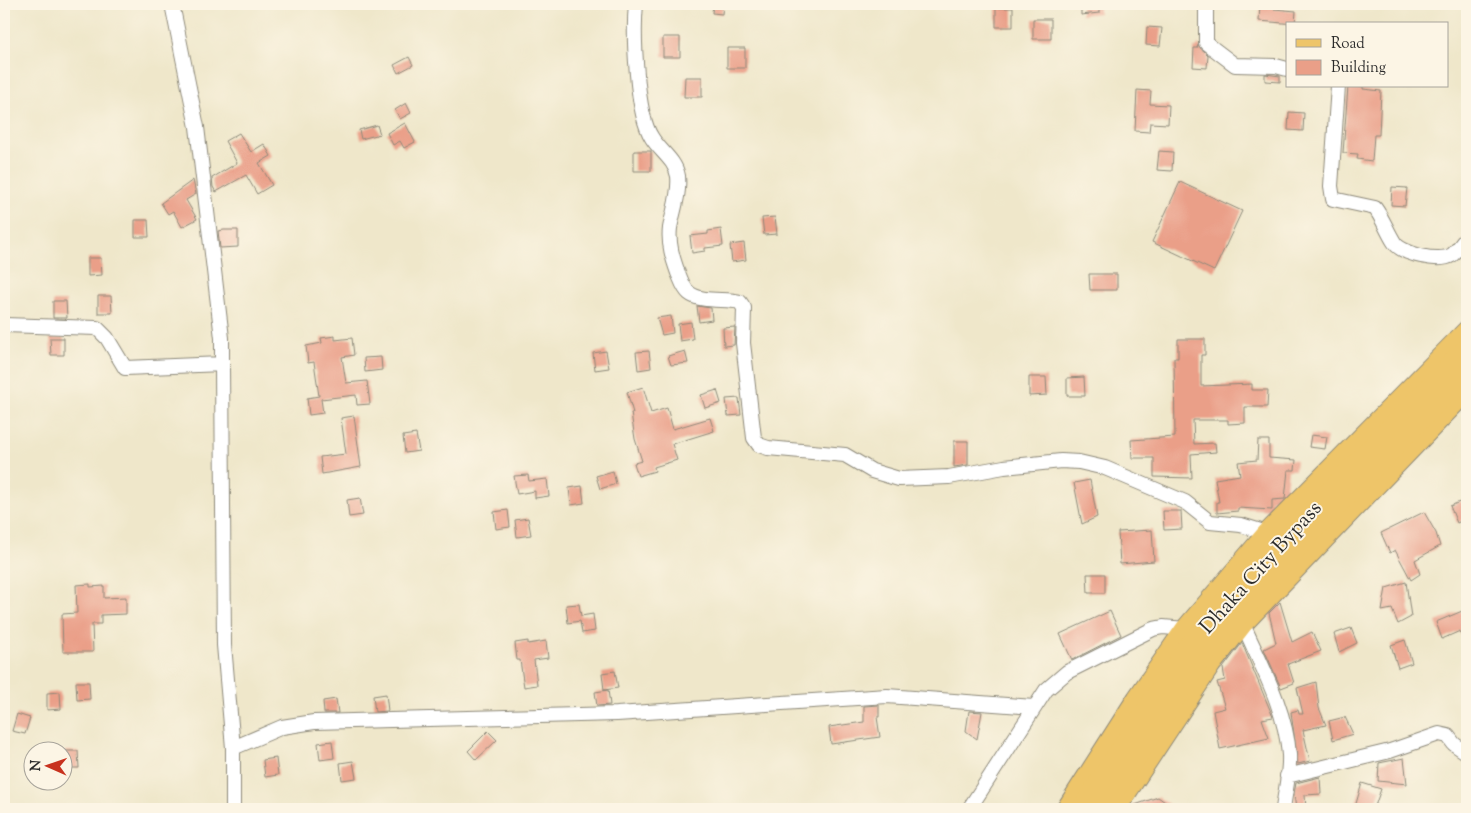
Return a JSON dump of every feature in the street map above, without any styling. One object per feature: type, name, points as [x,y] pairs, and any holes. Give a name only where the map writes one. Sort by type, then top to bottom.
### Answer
[{"type":"highway","name":"Dhaka City Bypass","points":[[1082,809],[1188,649],[1230,596],[1467,348]]},
{"type":"highway","points":[[1102,809],[1199,661],[1306,537],[1467,371]]},
{"type":"main road","points":[[1066,809],[1137,698],[1185,629],[1267,533],[1467,330]]},
{"type":"main road","points":[[1116,809],[1211,665],[1243,624],[1467,391]]},
{"type":"street","points":[[172,4],[197,127],[222,338],[224,645],[233,748],[233,809]]},
{"type":"street","points":[[636,4],[634,27],[638,78],[644,110],[652,138],[673,164],[678,175],[677,194],[670,228],[673,260],[683,285],[689,294],[702,298],[740,302],[744,308],[743,343],[754,438],[759,445],[768,448],[845,455],[872,471],[899,479],[949,477],[1004,467],[1061,461],[1079,462],[1105,468],[1185,502],[1210,522],[1241,525],[1267,533]]},
{"type":"street","points":[[1206,4],[1206,43],[1235,65],[1276,66],[1286,69]]},
{"type":"street","points":[[1338,88],[1330,186],[1334,199],[1375,208],[1400,250],[1428,257],[1441,258],[1452,255],[1467,237]]},
{"type":"street","points":[[4,325],[98,328],[107,338],[125,368],[222,364]]},
{"type":"street","points":[[1243,624],[1273,695],[1284,730],[1289,758],[1282,809]]},
{"type":"street","points":[[969,809],[1046,690],[1067,672],[1153,629],[1163,627],[1185,629]]},
{"type":"street","points":[[233,748],[282,726],[314,722],[617,714],[887,696],[1034,707]]},
{"type":"street","points":[[1287,776],[1390,751],[1439,734],[1448,736],[1454,744],[1467,753]]},
{"type":"building","points":[[713,4],[723,4],[722,14],[712,13]]},
{"type":"building","points":[[1081,4],[1099,4],[1099,13],[1081,15]]},
{"type":"building","points":[[1260,4],[1275,4],[1274,9],[1296,11],[1295,22],[1286,23],[1259,21]]},
{"type":"building","points":[[996,8],[1013,8],[1013,27],[996,27]]},
{"type":"building","points":[[1033,19],[1051,19],[1051,39],[1033,39]]},
{"type":"building","points":[[1147,27],[1162,28],[1160,46],[1146,45]]},
{"type":"building","points":[[663,37],[680,37],[680,57],[663,57]]},
{"type":"building","points":[[1198,44],[1208,55],[1207,68],[1193,67],[1194,48],[1197,48]]},
{"type":"building","points":[[727,48],[745,48],[745,68],[727,68]]},
{"type":"building","points":[[409,57],[413,65],[398,73],[394,65]]},
{"type":"building","points":[[1265,74],[1280,76],[1280,82],[1265,81]]},
{"type":"building","points":[[685,77],[702,77],[702,97],[684,97]]},
{"type":"building","points":[[1348,88],[1381,91],[1379,135],[1374,135],[1372,161],[1357,159],[1358,154],[1343,153]]},
{"type":"building","points":[[1137,90],[1151,91],[1150,104],[1169,105],[1168,124],[1150,123],[1149,132],[1135,131]]},
{"type":"building","points":[[406,103],[411,113],[400,119],[395,110]]},
{"type":"building","points":[[1289,112],[1304,113],[1303,131],[1288,130]]},
{"type":"building","points":[[405,123],[415,142],[404,148],[400,141],[393,145],[387,133]]},
{"type":"building","points":[[377,125],[380,134],[361,139],[359,130]]},
{"type":"building","points":[[239,133],[251,152],[264,144],[271,156],[259,163],[272,185],[257,194],[246,175],[216,192],[213,187],[212,178],[237,163],[225,141]]},
{"type":"building","points":[[634,151],[651,151],[651,171],[634,171]]},
{"type":"building","points":[[1159,151],[1173,152],[1172,171],[1157,170]]},
{"type":"building","points":[[193,180],[196,194],[186,200],[197,219],[182,227],[173,211],[168,214],[161,203]]},
{"type":"building","points":[[1180,182],[1242,211],[1214,271],[1152,242]]},
{"type":"building","points":[[1392,187],[1407,188],[1405,206],[1391,205]]},
{"type":"building","points":[[775,217],[777,234],[764,235],[762,218]]},
{"type":"building","points":[[135,220],[148,220],[149,237],[135,237]]},
{"type":"building","points":[[721,229],[723,246],[705,248],[705,251],[692,253],[690,236],[708,234],[708,231]]},
{"type":"building","points":[[238,230],[238,247],[220,248],[218,231]]},
{"type":"building","points":[[744,243],[746,260],[732,262],[730,245]]},
{"type":"building","points":[[88,258],[101,258],[102,275],[88,276]]},
{"type":"building","points":[[1089,274],[1117,274],[1117,290],[1090,290]]},
{"type":"building","points":[[98,296],[111,296],[112,313],[98,313]]},
{"type":"building","points":[[53,301],[66,301],[67,318],[53,318]]},
{"type":"building","points":[[697,306],[711,308],[712,320],[699,322]]},
{"type":"building","points":[[671,316],[673,333],[662,335],[657,318]]},
{"type":"building","points":[[691,322],[693,339],[680,341],[678,324]]},
{"type":"building","points":[[735,327],[734,345],[724,346],[723,328]]},
{"type":"building","points":[[335,336],[335,340],[352,338],[354,355],[342,357],[346,383],[367,381],[370,404],[357,405],[356,395],[321,399],[323,413],[309,415],[307,398],[319,396],[314,362],[308,363],[306,346],[322,343],[321,338]]},
{"type":"building","points":[[50,338],[64,338],[64,355],[51,355]]},
{"type":"building","points":[[1178,339],[1205,339],[1205,355],[1201,355],[1201,386],[1252,384],[1252,390],[1268,390],[1267,407],[1245,407],[1245,423],[1228,424],[1228,420],[1193,420],[1194,444],[1215,443],[1216,452],[1191,454],[1192,478],[1154,477],[1154,458],[1132,458],[1131,440],[1175,437],[1174,358],[1178,358]]},
{"type":"building","points":[[606,351],[609,368],[595,370],[593,353]]},
{"type":"building","points":[[649,351],[651,368],[638,370],[636,352]]},
{"type":"building","points":[[685,351],[688,363],[671,365],[668,356]]},
{"type":"building","points":[[381,357],[382,370],[365,372],[364,358]]},
{"type":"building","points":[[1029,377],[1046,377],[1047,395],[1029,396]]},
{"type":"building","points":[[1084,377],[1085,396],[1067,396],[1067,378]]},
{"type":"building","points":[[643,387],[651,413],[667,408],[673,429],[710,418],[714,431],[672,444],[677,460],[654,467],[655,471],[638,476],[634,463],[642,461],[635,439],[631,413],[633,413],[627,392]]},
{"type":"building","points":[[717,390],[721,403],[705,408],[701,395]]},
{"type":"building","points":[[739,398],[741,415],[728,416],[726,399]]},
{"type":"building","points":[[354,416],[361,467],[322,474],[320,457],[346,454],[341,418]]},
{"type":"building","points":[[416,434],[419,451],[405,453],[403,436]]},
{"type":"building","points":[[1311,435],[1327,437],[1325,449],[1309,447]]},
{"type":"building","points":[[1258,440],[1269,440],[1269,458],[1296,460],[1295,470],[1288,470],[1285,499],[1272,500],[1272,510],[1238,508],[1238,511],[1217,513],[1217,502],[1219,502],[1215,479],[1240,475],[1238,462],[1257,460]]},
{"type":"building","points":[[954,441],[968,441],[968,465],[954,467]]},
{"type":"building","points":[[613,471],[616,484],[600,489],[596,476]]},
{"type":"building","points":[[528,475],[529,481],[547,479],[549,496],[535,498],[535,491],[517,494],[514,476]]},
{"type":"building","points":[[1090,480],[1097,517],[1082,524],[1074,483]]},
{"type":"building","points":[[582,486],[584,503],[571,505],[569,488]]},
{"type":"building","points":[[360,498],[363,515],[349,517],[347,500]]},
{"type":"building","points":[[1467,499],[1467,518],[1457,523],[1450,506]]},
{"type":"building","points":[[508,510],[510,527],[496,529],[494,512]]},
{"type":"building","points":[[1163,511],[1181,511],[1182,529],[1164,530]]},
{"type":"building","points":[[1424,512],[1436,533],[1440,546],[1415,560],[1420,574],[1411,580],[1395,550],[1390,553],[1381,533]]},
{"type":"building","points":[[528,518],[531,535],[517,537],[515,520]]},
{"type":"building","points":[[1152,530],[1154,561],[1120,564],[1118,532]]},
{"type":"building","points":[[1087,574],[1105,574],[1105,593],[1088,593]]},
{"type":"building","points":[[1406,582],[1411,617],[1398,624],[1392,609],[1382,611],[1386,588]]},
{"type":"building","points":[[90,584],[90,587],[104,586],[104,598],[126,597],[126,614],[101,615],[101,624],[92,624],[93,652],[63,652],[62,614],[77,613],[76,585]]},
{"type":"building","points":[[1280,602],[1292,642],[1312,632],[1321,651],[1288,664],[1294,683],[1281,688],[1264,649],[1276,643],[1269,613]]},
{"type":"building","points":[[579,604],[581,616],[593,614],[595,631],[582,633],[580,621],[568,623],[566,605]]},
{"type":"building","points":[[1467,609],[1467,648],[1465,648],[1460,631],[1442,639],[1436,622]]},
{"type":"building","points":[[1110,611],[1121,635],[1072,660],[1060,634]]},
{"type":"building","points":[[1351,628],[1357,643],[1339,652],[1334,634]]},
{"type":"building","points":[[1405,640],[1412,663],[1398,668],[1391,645]]},
{"type":"building","points":[[528,641],[528,644],[546,641],[548,658],[534,660],[537,685],[524,687],[515,643]]},
{"type":"building","points":[[1242,643],[1273,717],[1262,719],[1269,738],[1220,749],[1213,711],[1225,708],[1217,682],[1225,680],[1223,668]]},
{"type":"building","points":[[615,671],[618,688],[604,690],[602,673]]},
{"type":"building","points":[[76,682],[89,682],[90,699],[77,700]]},
{"type":"building","points":[[1316,682],[1319,708],[1326,725],[1303,730],[1310,761],[1298,764],[1291,712],[1298,710],[1299,714],[1303,714],[1297,688]]},
{"type":"building","points":[[608,690],[610,705],[597,706],[595,692]]},
{"type":"building","points":[[60,692],[61,709],[47,710],[47,693]]},
{"type":"building","points":[[386,694],[388,711],[375,712],[373,696]]},
{"type":"building","points":[[336,699],[338,713],[324,713],[323,701]]},
{"type":"building","points":[[879,705],[879,717],[877,717],[880,737],[831,744],[829,727],[864,722],[864,706]]},
{"type":"building","points":[[969,711],[982,712],[977,739],[966,731]]},
{"type":"building","points":[[17,714],[30,718],[25,734],[12,731]]},
{"type":"building","points":[[1345,717],[1353,734],[1333,740],[1329,721]]},
{"type":"building","points":[[488,731],[497,740],[476,760],[468,751]]},
{"type":"building","points":[[332,741],[334,758],[320,760],[318,743]]},
{"type":"building","points":[[72,751],[78,751],[79,768],[72,768]]},
{"type":"building","points":[[276,758],[278,775],[265,777],[263,760]]},
{"type":"building","points":[[1404,758],[1407,784],[1378,781],[1379,763]]},
{"type":"building","points":[[353,761],[356,778],[342,780],[340,763]]},
{"type":"building","points":[[1320,777],[1321,794],[1305,795],[1306,809],[1296,809],[1294,794],[1296,783]]},
{"type":"building","points":[[1362,783],[1381,789],[1374,809],[1355,807]]},
{"type":"building","points":[[1158,797],[1175,809],[1129,809],[1132,806]]}]
